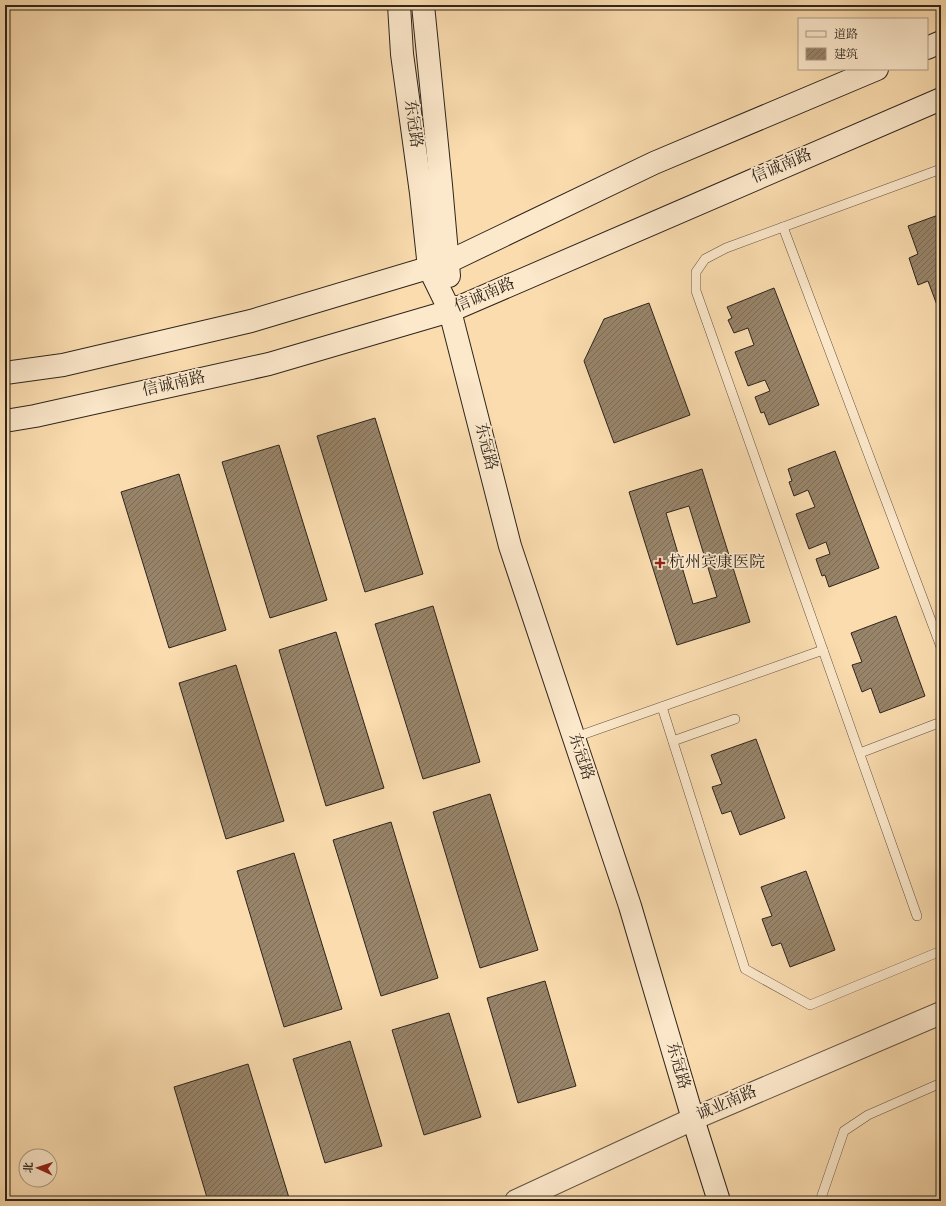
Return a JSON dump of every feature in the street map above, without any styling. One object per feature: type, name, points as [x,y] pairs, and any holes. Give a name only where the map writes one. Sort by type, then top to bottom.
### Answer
[{"type":"main road","name":"东冠路","points":[[398,5],[402,54],[421,193],[510,546],[630,906],[693,1119],[719,1201]]},
{"type":"main road","name":"东冠路","points":[[423,5],[438,265]]},
{"type":"main road","points":[[928,48],[941,42]]},
{"type":"main road","points":[[5,373],[64,365],[251,321],[438,265],[654,164],[875,70]]},
{"type":"main road","name":"信诚南路","points":[[5,421],[36,416],[269,364],[450,311],[941,99]]},
{"type":"main road","name":"诚业南路","points":[[516,1201],[693,1119],[941,1014]]},
{"type":"lane","points":[[917,916],[696,291],[696,272],[705,259],[726,248],[941,169]]},
{"type":"lane","points":[[783,227],[941,647]]},
{"type":"lane","points":[[573,738],[823,650]]},
{"type":"lane","points":[[662,707],[745,969],[810,1005],[941,950]]},
{"type":"lane","points":[[673,741],[735,719]]},
{"type":"lane","points":[[860,753],[941,722]]},
{"type":"lane","points":[[820,1201],[844,1131],[868,1115],[941,1083]]},
{"type":"building","points":[[941,214],[941,304],[937,305],[928,281],[918,285],[909,258],[918,254],[908,226]]},
{"type":"building","points":[[774,288],[819,405],[769,425],[764,412],[761,413],[755,397],[770,391],[765,380],[748,386],[735,352],[754,345],[748,328],[734,333],[728,320],[732,318],[727,307]]},
{"type":"building","points":[[649,303],[690,415],[614,443],[584,361],[604,319]]},
{"type":"building","points":[[375,418],[423,574],[365,592],[317,436]]},
{"type":"building","points":[[279,445],[327,600],[270,618],[222,462]]},
{"type":"building","points":[[835,451],[879,568],[829,587],[825,575],[822,576],[816,559],[830,554],[826,542],[809,549],[796,514],[815,507],[808,490],[794,496],[789,482],[792,481],[788,469]]},
{"type":"building","points":[[702,469],[750,622],[677,645],[629,492]],"holes":[[[689,506],[717,597],[693,604],[666,513]]]},
{"type":"building","points":[[179,474],[226,630],[169,648],[121,492]]},
{"type":"building","points":[[433,606],[480,762],[423,779],[375,624]]},
{"type":"building","points":[[896,616],[925,696],[880,713],[871,688],[862,692],[852,665],[862,662],[851,633]]},
{"type":"building","points":[[336,632],[384,788],[326,806],[279,650]]},
{"type":"building","points":[[236,665],[284,821],[226,839],[179,683]]},
{"type":"building","points":[[756,739],[785,818],[740,835],[731,811],[722,814],[712,787],[722,784],[711,755]]},
{"type":"building","points":[[490,794],[538,950],[480,968],[433,812]]},
{"type":"building","points":[[391,822],[438,978],[381,996],[333,840]]},
{"type":"building","points":[[294,853],[342,1009],[284,1027],[237,871]]},
{"type":"building","points":[[806,871],[835,950],[790,967],[781,943],[772,946],[762,919],[772,916],[761,887]]},
{"type":"building","points":[[545,981],[576,1086],[518,1103],[487,998]]},
{"type":"building","points":[[449,1013],[481,1117],[424,1135],[392,1030]]},
{"type":"building","points":[[350,1041],[382,1146],[325,1163],[293,1059]]},
{"type":"building","points":[[248,1064],[290,1201],[208,1201],[174,1087]]},
{"type":"place","name":"杭州宾康医院","points":[[660,563]]}]
